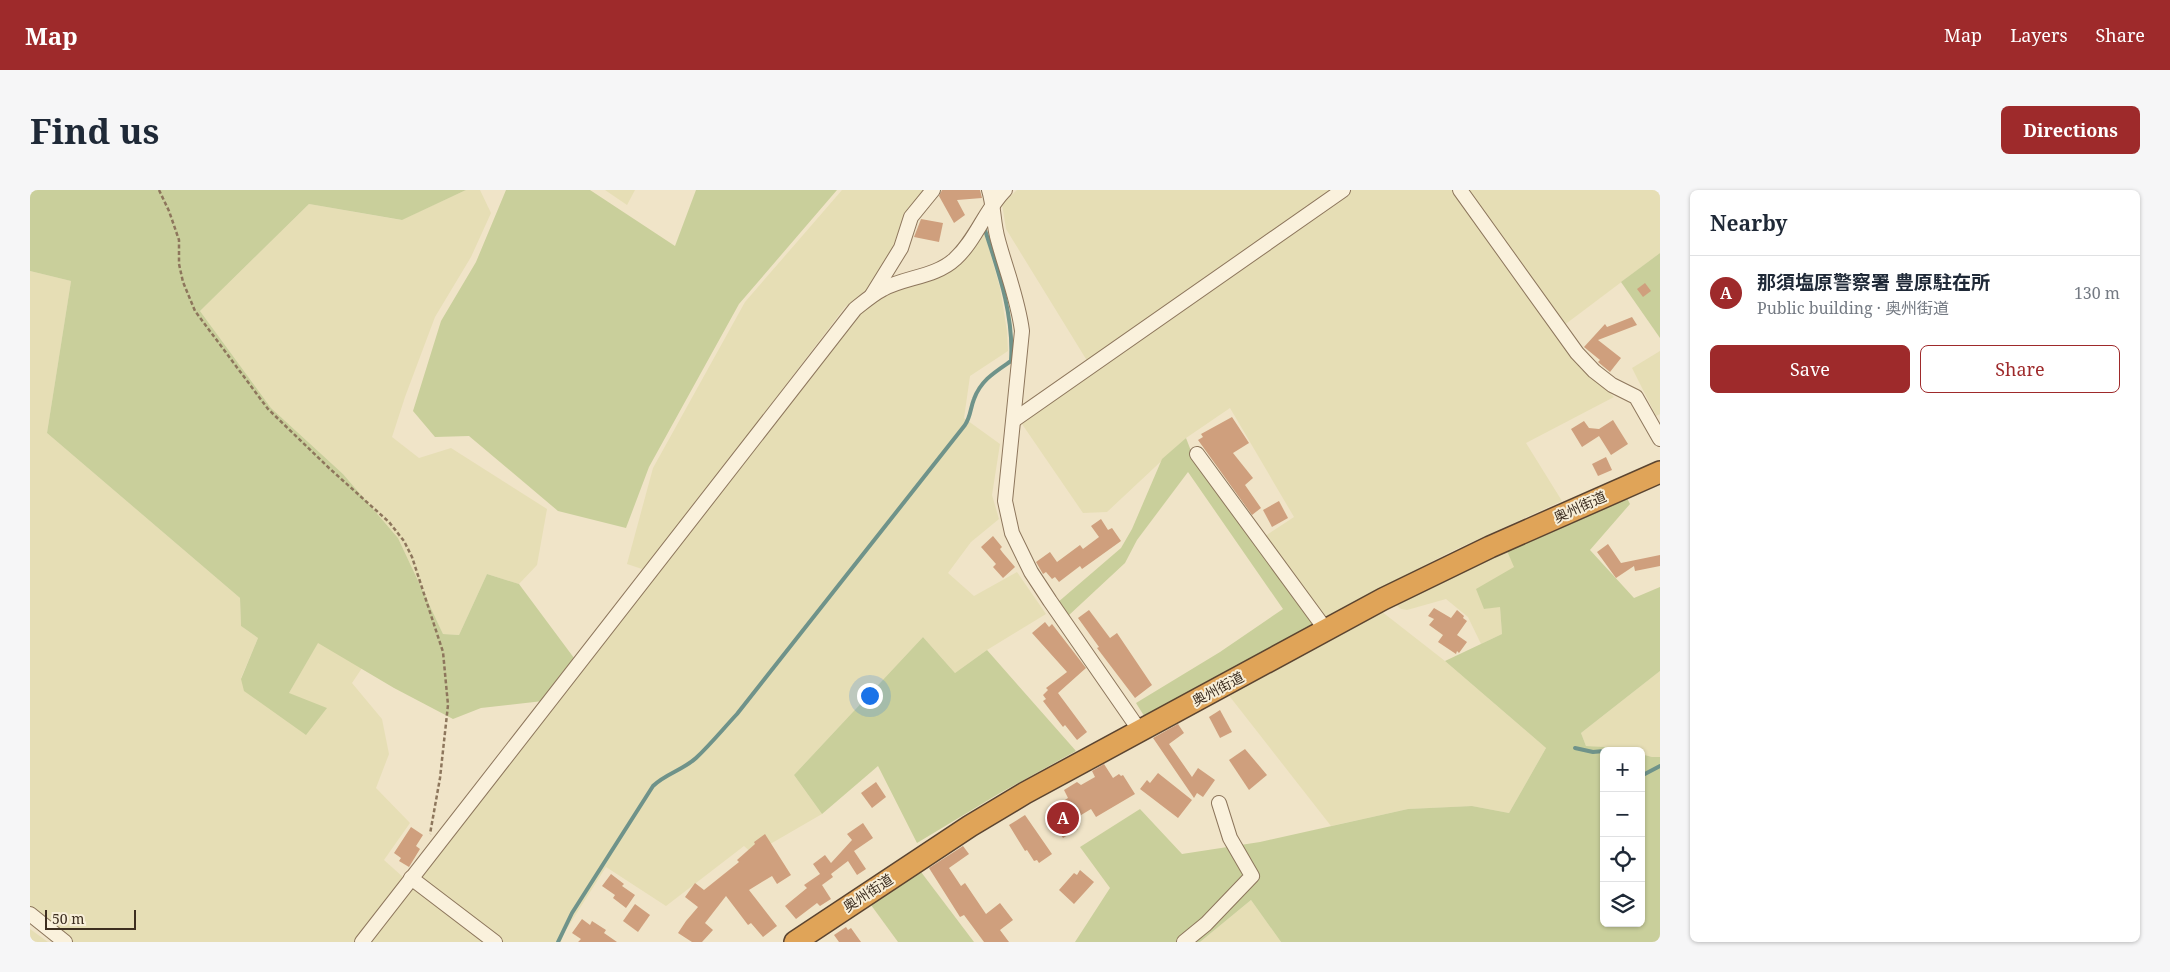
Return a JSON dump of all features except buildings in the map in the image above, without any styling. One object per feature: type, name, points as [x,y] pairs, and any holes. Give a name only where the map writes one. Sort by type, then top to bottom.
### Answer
[{"type":"highway","name":"奥州街道","points":[[796,942],[970,826],[1025,793],[1383,599],[1490,546],[1660,472]]},
{"type":"street","points":[[872,296],[901,248],[911,217],[933,190]]},
{"type":"street","points":[[362,942],[855,310],[884,288],[942,268],[954,260],[964,249],[991,196],[1005,190]]},
{"type":"street","points":[[1014,420],[1343,190]]},
{"type":"street","points":[[1460,190],[1577,353],[1594,371],[1612,385],[1636,397],[1660,439]]},
{"type":"street","points":[[991,196],[997,239],[1020,312],[1022,331],[1005,502],[1012,533],[1031,572],[1140,731]]},
{"type":"street","points":[[1197,454],[1326,630]]},
{"type":"street","points":[[1184,942],[1206,924],[1252,876],[1230,838],[1219,803]]},
{"type":"street","points":[[411,878],[495,942]]},
{"type":"street","points":[[30,914],[65,942]]},
{"type":"path","points":[[159,190],[169,212],[178,240],[179,264],[183,282],[195,311],[268,409],[329,468],[390,522],[404,541],[412,557],[443,652],[448,705],[440,778],[429,835]]},
{"type":"shaded area","points":[[466,190],[480,190],[491,213],[471,257],[435,317],[392,437],[419,458],[451,448],[547,509],[537,565],[519,584],[487,574],[459,635],[443,634],[398,538],[343,474],[271,408],[200,311],[309,204],[401,220]]},
{"type":"shaded area","points":[[605,190],[635,190],[627,205]]},
{"type":"shaded area","points":[[842,190],[929,190],[896,250],[866,290],[845,307],[645,570],[627,564],[653,468],[745,302]]},
{"type":"shaded area","points":[[1017,190],[1660,190],[1660,253],[1555,332],[1573,356],[1614,397],[1526,443],[1562,501],[1450,552],[1319,621],[1259,540],[1294,517],[1230,408],[1186,438],[1107,512],[1083,513],[1022,424],[1094,372],[1006,229],[1002,204]]},
{"type":"shaded area","points":[[981,232],[985,234],[1000,288],[1007,331],[1008,351],[970,376],[964,418],[1000,444],[992,495],[999,519],[971,542],[948,573],[974,596],[1017,572],[1046,614],[987,650],[955,673],[923,637],[794,775],[822,814],[753,854],[744,846],[666,906],[606,867],[564,933],[561,942],[70,942],[30,911],[30,271],[71,281],[47,433],[240,598],[241,626],[258,638],[241,678],[289,693],[318,642],[362,668],[352,683],[382,719],[389,754],[376,788],[410,823],[384,860],[413,886],[871,301],[954,265]]},
{"type":"shaded area","points":[[1660,351],[1660,414],[1656,416],[1632,368]]},
{"type":"shaded area","points":[[1507,551],[1515,567],[1484,609],[1500,606],[1502,634],[1481,644],[1468,617],[1446,599],[1407,610],[1401,609],[1393,602]]},
{"type":"shaded area","points":[[1381,611],[1445,661],[1546,748],[1509,813],[1472,806],[1408,809],[1331,826],[1227,693]]},
{"type":"shaded area","points":[[1660,671],[1660,757],[1645,755],[1645,747],[1586,746],[1581,733]]},
{"type":"shaded area","points":[[1251,900],[1281,942],[1200,942]]},
{"type":"shaded area","points":[[30,929],[48,942],[30,942]]},
{"type":"green space","points":[[30,190],[466,190],[402,220],[309,204],[200,311],[271,408],[343,474],[398,538],[443,634],[459,635],[487,574],[519,584],[574,658],[543,701],[481,708],[453,719],[394,688],[318,643],[289,693],[327,708],[306,735],[244,691],[241,679],[258,638],[241,626],[240,598],[47,433],[71,281],[30,271]]},
{"type":"green space","points":[[506,190],[590,190],[675,246],[696,190],[837,190],[739,304],[649,467],[626,528],[558,511],[469,436],[435,437],[413,411],[441,321],[476,262]]},
{"type":"green space","points":[[1660,253],[1660,338],[1621,282]]},
{"type":"green space","points":[[1186,438],[1191,451],[1319,621],[1146,719],[1136,703],[1220,652],[1283,609],[1188,472],[1137,540],[1125,563],[1068,616],[1057,603],[1121,548],[1132,529],[1162,459]]},
{"type":"green space","points":[[1627,498],[1630,504],[1590,550],[1634,598],[1660,587],[1660,671],[1581,733],[1586,746],[1604,747],[1600,747],[1600,927],[1645,927],[1645,755],[1660,757],[1660,942],[1281,942],[1251,900],[1200,942],[1075,942],[1110,888],[1080,847],[1140,809],[1182,854],[1260,842],[1408,809],[1472,806],[1509,813],[1546,748],[1445,661],[1502,634],[1500,607],[1484,609],[1476,589],[1514,567],[1507,551]]},
{"type":"green space","points":[[923,637],[955,673],[987,650],[1076,751],[1000,793],[917,843],[878,766],[822,814],[794,775]]},
{"type":"green space","points":[[918,868],[974,942],[898,942],[871,905]]},
{"type":"waterway","points":[[558,942],[572,913],[653,786],[696,758],[737,714],[965,425],[980,387],[989,377],[1011,361],[1008,311],[985,230]]},
{"type":"waterway","points":[[1575,748],[1593,752],[1600,751]]},
{"type":"waterway","points":[[1645,774],[1660,766]]},
{"type":"place","name":"那須塩原警察署 豊原駐在所","points":[[1063,818]]}]
